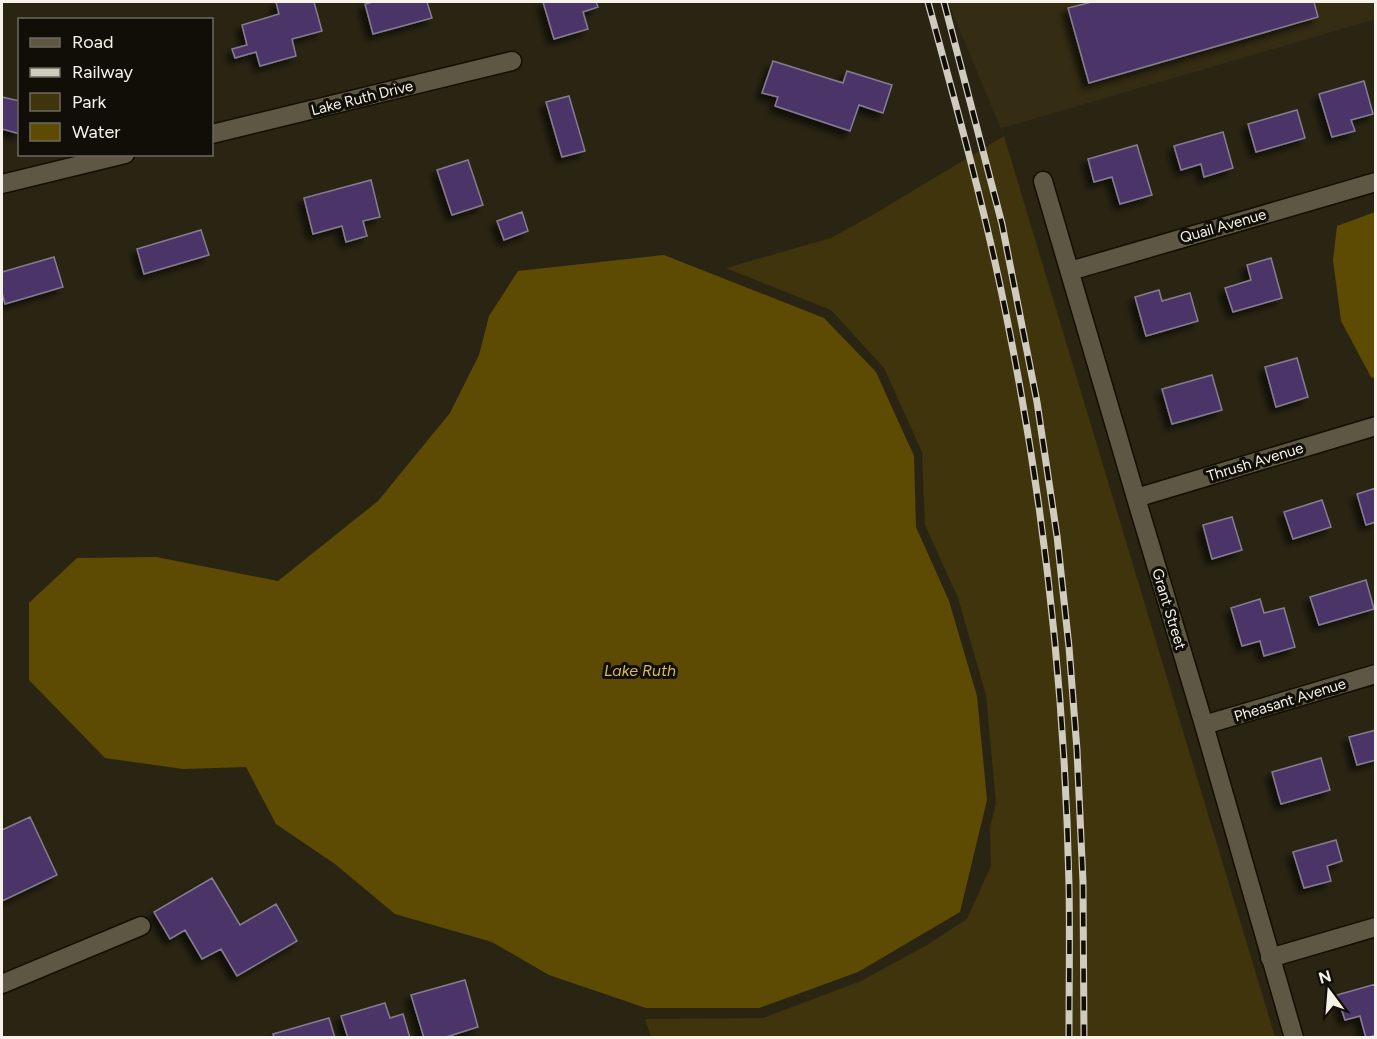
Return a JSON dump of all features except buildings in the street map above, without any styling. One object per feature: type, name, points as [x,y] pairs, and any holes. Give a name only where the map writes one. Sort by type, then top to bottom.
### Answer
[{"type":"street","name":"Lake Ruth Drive","points":[[213,134],[513,61]]},
{"type":"street","points":[[2,184],[117,156]]},
{"type":"street","name":"Grant Street","points":[[1043,181],[1294,1038]]},
{"type":"street","name":"Quail Avenue","points":[[1070,271],[1376,182]]},
{"type":"street","name":"Thrush Avenue","points":[[1136,498],[1376,426]]},
{"type":"street","name":"Pheasant Avenue","points":[[1204,725],[1376,674]]},
{"type":"street","points":[[2,984],[141,926]]},
{"type":"street","points":[[1270,958],[1376,927]]},
{"type":"shaded area","points":[[948,2],[1375,2],[1376,19],[1002,128],[1004,136]]},
{"type":"green space","points":[[1004,136],[1275,1037],[651,1037],[645,1019],[763,1018],[861,981],[927,945],[967,919],[991,866],[990,827],[996,803],[986,695],[958,598],[925,525],[922,452],[884,368],[831,310],[726,268],[831,238]]},
{"type":"water","points":[[1376,212],[1375,379],[1371,377],[1341,321],[1333,260],[1337,226]]},
{"type":"water","name":"Lake Ruth","points":[[664,255],[824,318],[876,372],[914,456],[916,527],[949,601],[977,696],[987,800],[960,912],[858,972],[759,1008],[646,1008],[549,975],[492,942],[395,914],[335,864],[276,824],[246,767],[183,769],[105,758],[29,680],[29,603],[77,558],[156,557],[278,581],[378,501],[450,413],[479,355],[489,316],[518,271]]},
{"type":"railway","points":[[928,2],[970,157],[998,275],[1019,384],[1042,526],[1057,669],[1067,813],[1069,1038]]},
{"type":"railway","points":[[944,2],[1002,224],[1037,402],[1057,536],[1077,750],[1083,882],[1084,1038]]}]
